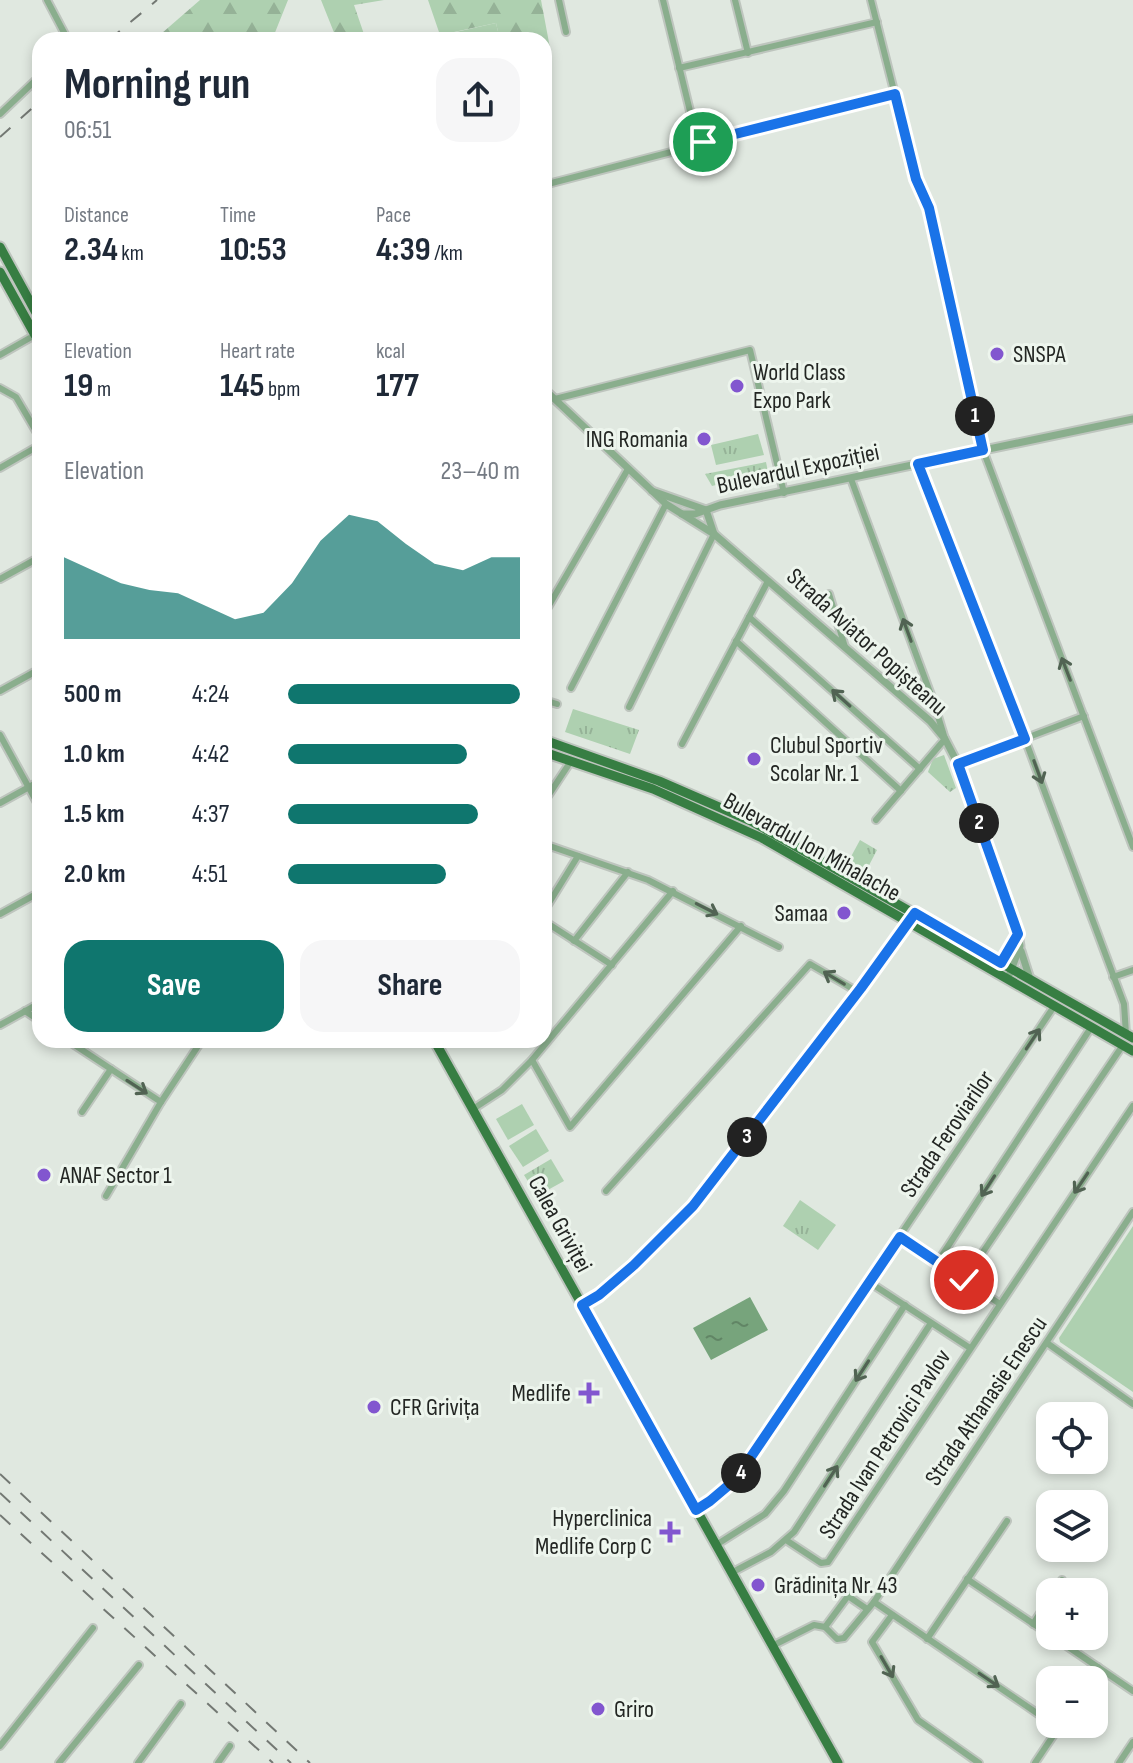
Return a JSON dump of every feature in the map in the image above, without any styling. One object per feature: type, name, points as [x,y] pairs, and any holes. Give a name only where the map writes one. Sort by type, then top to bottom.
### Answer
[{"type":"main road","points":[[0,247],[32,305]]},
{"type":"main road","points":[[0,272],[32,331]]},
{"type":"main road","name":"Bulevardul Ion Mihalache","points":[[552,744],[573,756]]},
{"type":"main road","name":"Bulevardul Ion Mihalache","points":[[552,753],[645,775],[738,815],[1010,974],[1055,1005],[1092,1026],[1127,1039]]},
{"type":"main road","name":"Bulevardul Ion Mihalache","points":[[1010,974],[1030,979],[1127,1039],[1133,1051]]},
{"type":"main road","name":"Calea Griviței","points":[[439,1048],[838,1763]]},
{"type":"street","points":[[47,0],[64,32]]},
{"type":"street","points":[[559,0],[566,32]]},
{"type":"street","points":[[663,0],[698,144]]},
{"type":"street","points":[[735,0],[748,53]]},
{"type":"street","points":[[871,0],[916,179],[929,208],[983,450],[1133,847]]},
{"type":"street","points":[[679,68],[877,22]]},
{"type":"street","points":[[0,114],[32,84]]},
{"type":"street","points":[[552,183],[895,94]]},
{"type":"street","points":[[0,355],[32,335]]},
{"type":"street","points":[[555,399],[750,350],[784,493]]},
{"type":"street","points":[[0,388],[16,397],[32,424]]},
{"type":"street","name":"Strada Aviator Popișteanu","points":[[552,396],[666,504],[714,534],[919,710],[945,739],[958,764],[1018,934],[1020,946],[1010,974]]},
{"type":"street","name":"Bulevardul Expoziției","points":[[682,514],[695,514],[1133,419]]},
{"type":"street","points":[[0,468],[32,450]]},
{"type":"street","points":[[918,464],[1124,1004],[1127,1039],[964,1280]]},
{"type":"street","points":[[552,600],[628,469]]},
{"type":"street","points":[[851,479],[945,739],[876,820]]},
{"type":"street","name":"Strada Aviator Popișteanu","points":[[650,490],[706,510]]},
{"type":"street","points":[[571,688],[666,504]]},
{"type":"street","points":[[629,707],[714,534],[706,510]]},
{"type":"street","name":"Bulevardul Expoziției","points":[[701,526],[700,518],[706,510]]},
{"type":"street","points":[[0,579],[32,561]]},
{"type":"street","points":[[682,744],[768,581]]},
{"type":"street","points":[[829,594],[845,647]]},
{"type":"street","points":[[749,617],[920,769]]},
{"type":"street","points":[[736,641],[901,791]]},
{"type":"street","points":[[0,691],[32,673]]},
{"type":"street","points":[[552,702],[557,704]]},
{"type":"street","points":[[958,764],[1084,716]]},
{"type":"street","points":[[0,735],[32,793]]},
{"type":"street","points":[[552,789],[573,756]]},
{"type":"street","points":[[0,803],[32,785]]},
{"type":"street","points":[[552,847],[628,872],[673,891],[779,947]]},
{"type":"street","points":[[552,898],[578,856]]},
{"type":"street","points":[[574,941],[628,872]]},
{"type":"street","points":[[552,1036],[673,891]]},
{"type":"street","points":[[0,914],[32,896]]},
{"type":"street","points":[[582,1305],[599,1295],[634,1265],[693,1206],[912,918]]},
{"type":"street","points":[[552,926],[612,965]]},
{"type":"street","points":[[532,1060],[570,1127],[741,926]]},
{"type":"street","points":[[999,968],[1018,934]]},
{"type":"street","points":[[1020,946],[1030,979]]},
{"type":"street","points":[[606,1191],[810,964],[858,992]]},
{"type":"street","points":[[1113,977],[1133,970]]},
{"type":"street","name":"Strada Feroviarilor","points":[[696,1510],[736,1479],[1055,1005]]},
{"type":"street","points":[[0,1025],[32,1007]]},
{"type":"street","points":[[25,1011],[32,1016]]},
{"type":"street","points":[[937,1263],[1092,1026]]},
{"type":"street","points":[[79,1048],[161,1102]]},
{"type":"street","points":[[106,1196],[197,1048]]},
{"type":"street","points":[[473,1109],[502,1090],[542,1048]]},
{"type":"street","points":[[82,1112],[111,1069]]},
{"type":"street","name":"Strada Ivan Petrovici Pavlov","points":[[786,1540],[821,1563],[828,1562],[1133,1106]]},
{"type":"street","points":[[1125,1118],[1133,1124]]},
{"type":"street","name":"Strada Athanasie Enescu","points":[[772,1646],[810,1625],[825,1627],[842,1640],[874,1602],[1133,1212]]},
{"type":"street","points":[[900,1237],[1000,1304]]},
{"type":"street","points":[[869,1282],[970,1348]]},
{"type":"street","points":[[716,1545],[765,1514],[784,1491],[905,1305]]},
{"type":"street","points":[[731,1573],[786,1540],[931,1323]]},
{"type":"street","points":[[1047,1343],[1133,1404]]},
{"type":"street","points":[[927,1639],[1007,1521]]},
{"type":"street","points":[[967,1579],[1036,1626]]},
{"type":"street","points":[[825,1627],[848,1596],[867,1609]]},
{"type":"street","points":[[874,1602],[1036,1711]]},
{"type":"street","points":[[892,1615],[872,1642],[918,1720],[979,1763]]},
{"type":"street","points":[[1033,1624],[1036,1619]]},
{"type":"street","points":[[0,1746],[93,1628]]},
{"type":"street","points":[[1073,1650],[1097,1666]]},
{"type":"street","points":[[59,1763],[139,1665]]},
{"type":"street","points":[[1108,1674],[1133,1691]]},
{"type":"street","points":[[138,1763],[181,1704]]},
{"type":"street","points":[[1035,1763],[1048,1738]]},
{"type":"street","points":[[1121,1762],[1133,1742]]},
{"type":"street","points":[[218,1763],[230,1746]]},
{"type":"green space","points":[[200,0],[288,0],[275,32],[163,32]]},
{"type":"green space","points":[[321,0],[384,0],[354,5],[363,32],[334,32]]},
{"type":"green space","points":[[428,0],[541,0],[547,32],[498,32],[496,23],[439,32]]},
{"type":"green space","points":[[496,23],[498,32],[456,32]]},
{"type":"green space","points":[[758,434],[764,455],[716,465],[711,445]]},
{"type":"green space","points":[[766,462],[768,472],[712,486],[705,474]]},
{"type":"green space","points":[[573,709],[639,730],[630,754],[565,732]]},
{"type":"green space","points":[[944,755],[956,788],[950,792],[928,772],[933,759]]},
{"type":"green space","points":[[860,840],[877,850],[865,873],[847,864]]},
{"type":"green space","points":[[522,1104],[534,1125],[508,1140],[496,1119]]},
{"type":"green space","points":[[536,1129],[549,1151],[523,1167],[509,1146]]},
{"type":"green space","points":[[551,1159],[564,1181],[537,1196],[524,1175]]},
{"type":"green space","points":[[800,1200],[836,1225],[818,1250],[783,1226]]},
{"type":"green space","points":[[1133,1226],[1133,1392],[1060,1342],[1059,1338]]},
{"type":"water","points":[[750,1297],[768,1330],[711,1360],[693,1328]]},
{"type":"railway","points":[[119,32],[157,0]]},
{"type":"railway","points":[[0,137],[32,108]]},
{"type":"railway","points":[[0,1474],[310,1763]]},
{"type":"railway","points":[[0,1493],[291,1763]]},
{"type":"railway","points":[[0,1515],[273,1763]]},
{"type":"place","name":"SNSPA","points":[[997,354]]},
{"type":"place","name":"World Class Expo Park","points":[[737,386]]},
{"type":"place","name":"ING Romania","points":[[704,439]]},
{"type":"place","name":"Clubul Sportiv Scolar Nr. 1","points":[[754,759]]},
{"type":"place","name":"Samaa","points":[[844,913]]},
{"type":"place","name":"ANAF Sector 1","points":[[44,1175]]},
{"type":"place","name":"Medlife","points":[[589,1393]]},
{"type":"place","name":"CFR Grivița","points":[[374,1407]]},
{"type":"place","name":"Hyperclinica Medlife Corp C","points":[[670,1532]]},
{"type":"place","name":"Grădinița Nr. 43","points":[[758,1585]]},
{"type":"place","name":"Griro","points":[[598,1709]]},
{"type":"route","points":[[703,142],[895,94],[916,179],[929,208],[983,450],[918,464],[1025,739],[958,764],[1018,934],[1001,963],[915,913],[693,1206],[634,1265],[599,1295],[582,1305],[696,1510],[736,1479],[900,1237],[964,1280]]}]
